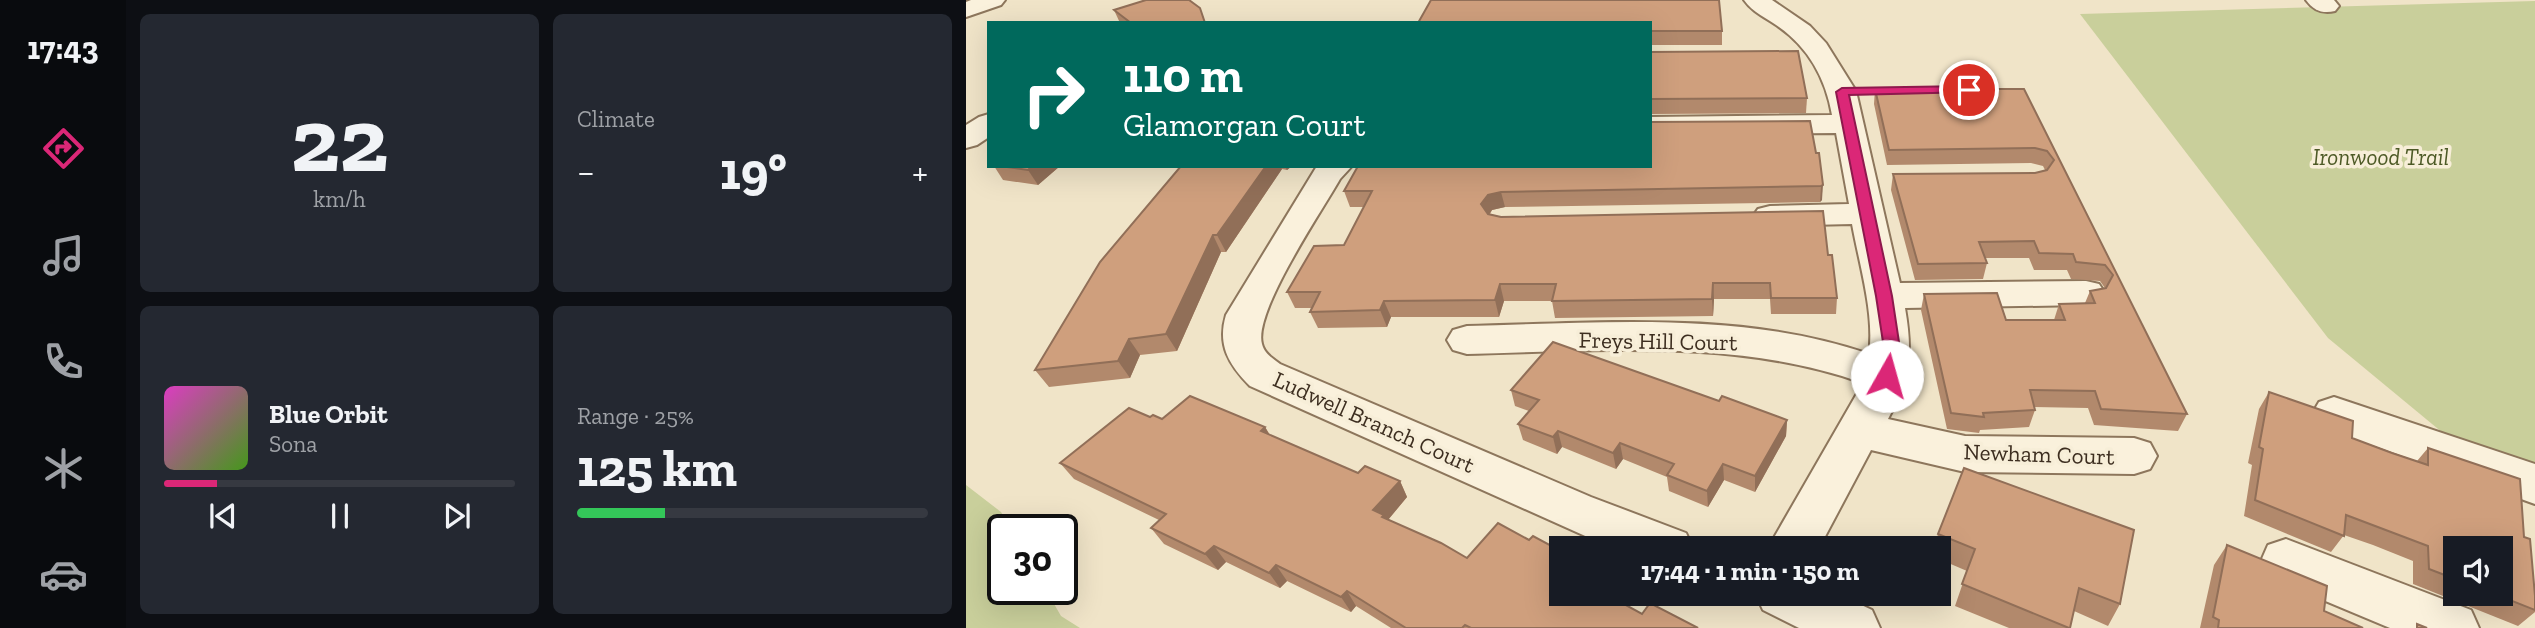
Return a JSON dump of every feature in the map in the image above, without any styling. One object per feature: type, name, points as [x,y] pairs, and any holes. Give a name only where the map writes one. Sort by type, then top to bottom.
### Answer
[{"type":"street","points":[[966,10],[993,0]]},
{"type":"street","points":[[1756,0],[1801,31],[1804,50],[1854,102],[1874,178],[1866,214],[1891,342],[1887,376],[1861,431],[1800,536]]},
{"type":"street","points":[[966,21],[987,27]]},
{"type":"street","points":[[1652,126],[1854,102]]},
{"type":"street","points":[[966,139],[987,124]]},
{"type":"street","name":"Ludwell Branch Court","points":[[1333,168],[1250,303],[1242,323],[1242,343],[1248,360],[1265,374],[1574,511],[1638,536]]},
{"type":"street","points":[[1740,216],[1866,214]]},
{"type":"street","points":[[1884,296],[2086,293]]},
{"type":"street","name":"Freys Hill Court","points":[[1466,340],[1681,337],[1730,340],[1834,358],[1887,376]]},
{"type":"street","points":[[2334,414],[2523,478],[2535,485]]},
{"type":"street","name":"Newham Court","points":[[1861,431],[1965,454],[2134,456]]},
{"type":"street","points":[[2286,561],[2452,628]]},
{"type":"street","points":[[1808,606],[1853,628]]},
{"type":"green space","name":"Ironwood Trail","points":[[2535,1],[2535,492],[2495,476],[2328,338],[2080,14]]},
{"type":"green space","points":[[966,485],[1002,514],[987,514],[987,605],[1055,605],[1061,616],[1080,628],[966,628]]},
{"type":"building","points":[[1146,0],[1189,0],[1200,8],[1204,21],[1128,21],[1114,10]]},
{"type":"building","points":[[1431,0],[1719,0],[1722,31],[1652,31],[1652,21],[1419,21]]},
{"type":"building","points":[[1798,51],[1807,98],[1652,99],[1652,52]]},
{"type":"building","points":[[1875,89],[2024,89],[2187,414],[2101,409],[2095,391],[2030,390],[2035,410],[1983,413],[1984,417],[1951,413],[1924,294],[1997,293],[2006,320],[2065,320],[2059,304],[2095,303],[2090,291],[2106,288],[2113,275],[2105,265],[2076,262],[2073,254],[2039,253],[2034,241],[1979,242],[1987,263],[1918,264],[1893,174],[2035,173],[2047,170],[2054,160],[2047,151],[2035,148],[1889,150]]},
{"type":"building","points":[[1810,121],[1816,153],[1819,153],[1823,185],[1501,192],[1488,195],[1481,204],[1488,214],[1501,217],[1823,211],[1837,298],[1771,298],[1770,283],[1713,283],[1712,299],[1552,301],[1556,284],[1500,284],[1495,300],[1384,301],[1380,310],[1310,312],[1320,292],[1287,292],[1314,246],[1344,245],[1372,191],[1344,191],[1357,168],[1652,168],[1652,122]]},
{"type":"building","points":[[1179,168],[1265,168],[1217,235],[1213,235],[1166,334],[1129,339],[1118,361],[1035,370],[1100,262]]},
{"type":"building","points":[[1553,342],[1719,401],[1722,396],[1787,420],[1755,476],[1723,464],[1707,491],[1667,475],[1674,464],[1620,443],[1613,453],[1558,431],[1553,437],[1518,424],[1539,400],[1511,390]]},
{"type":"building","points":[[2269,392],[2353,421],[2352,438],[2392,453],[2428,465],[2428,448],[2520,479],[2524,537],[2530,539],[2535,610],[2513,601],[2513,536],[2443,536],[2443,574],[2429,569],[2428,546],[2346,515],[2344,536],[2255,500],[2263,449],[2259,447]]},
{"type":"building","points":[[1190,396],[1265,427],[1261,431],[1358,473],[1365,466],[1400,481],[1373,510],[1384,515],[1382,517],[1441,543],[1467,558],[1498,523],[1529,540],[1533,536],[1549,545],[1549,606],[1628,606],[1642,614],[1648,606],[1656,606],[1698,628],[1471,628],[1465,625],[1462,628],[1406,628],[1347,591],[1341,597],[1276,565],[1269,573],[1214,546],[1205,554],[1151,528],[1166,514],[1060,463],[1129,408],[1162,419]]},
{"type":"building","points":[[1964,468],[2134,530],[2120,604],[2079,588],[2070,628],[1962,584],[1975,549],[1951,539],[1951,536],[1938,534]]},
{"type":"building","points":[[2227,545],[2327,586],[2324,611],[2363,628],[2218,628],[2219,620],[2213,617]]},
{"type":"route","points":[[1887,376],[1891,342],[1884,296],[1842,92],[1969,90]]}]
